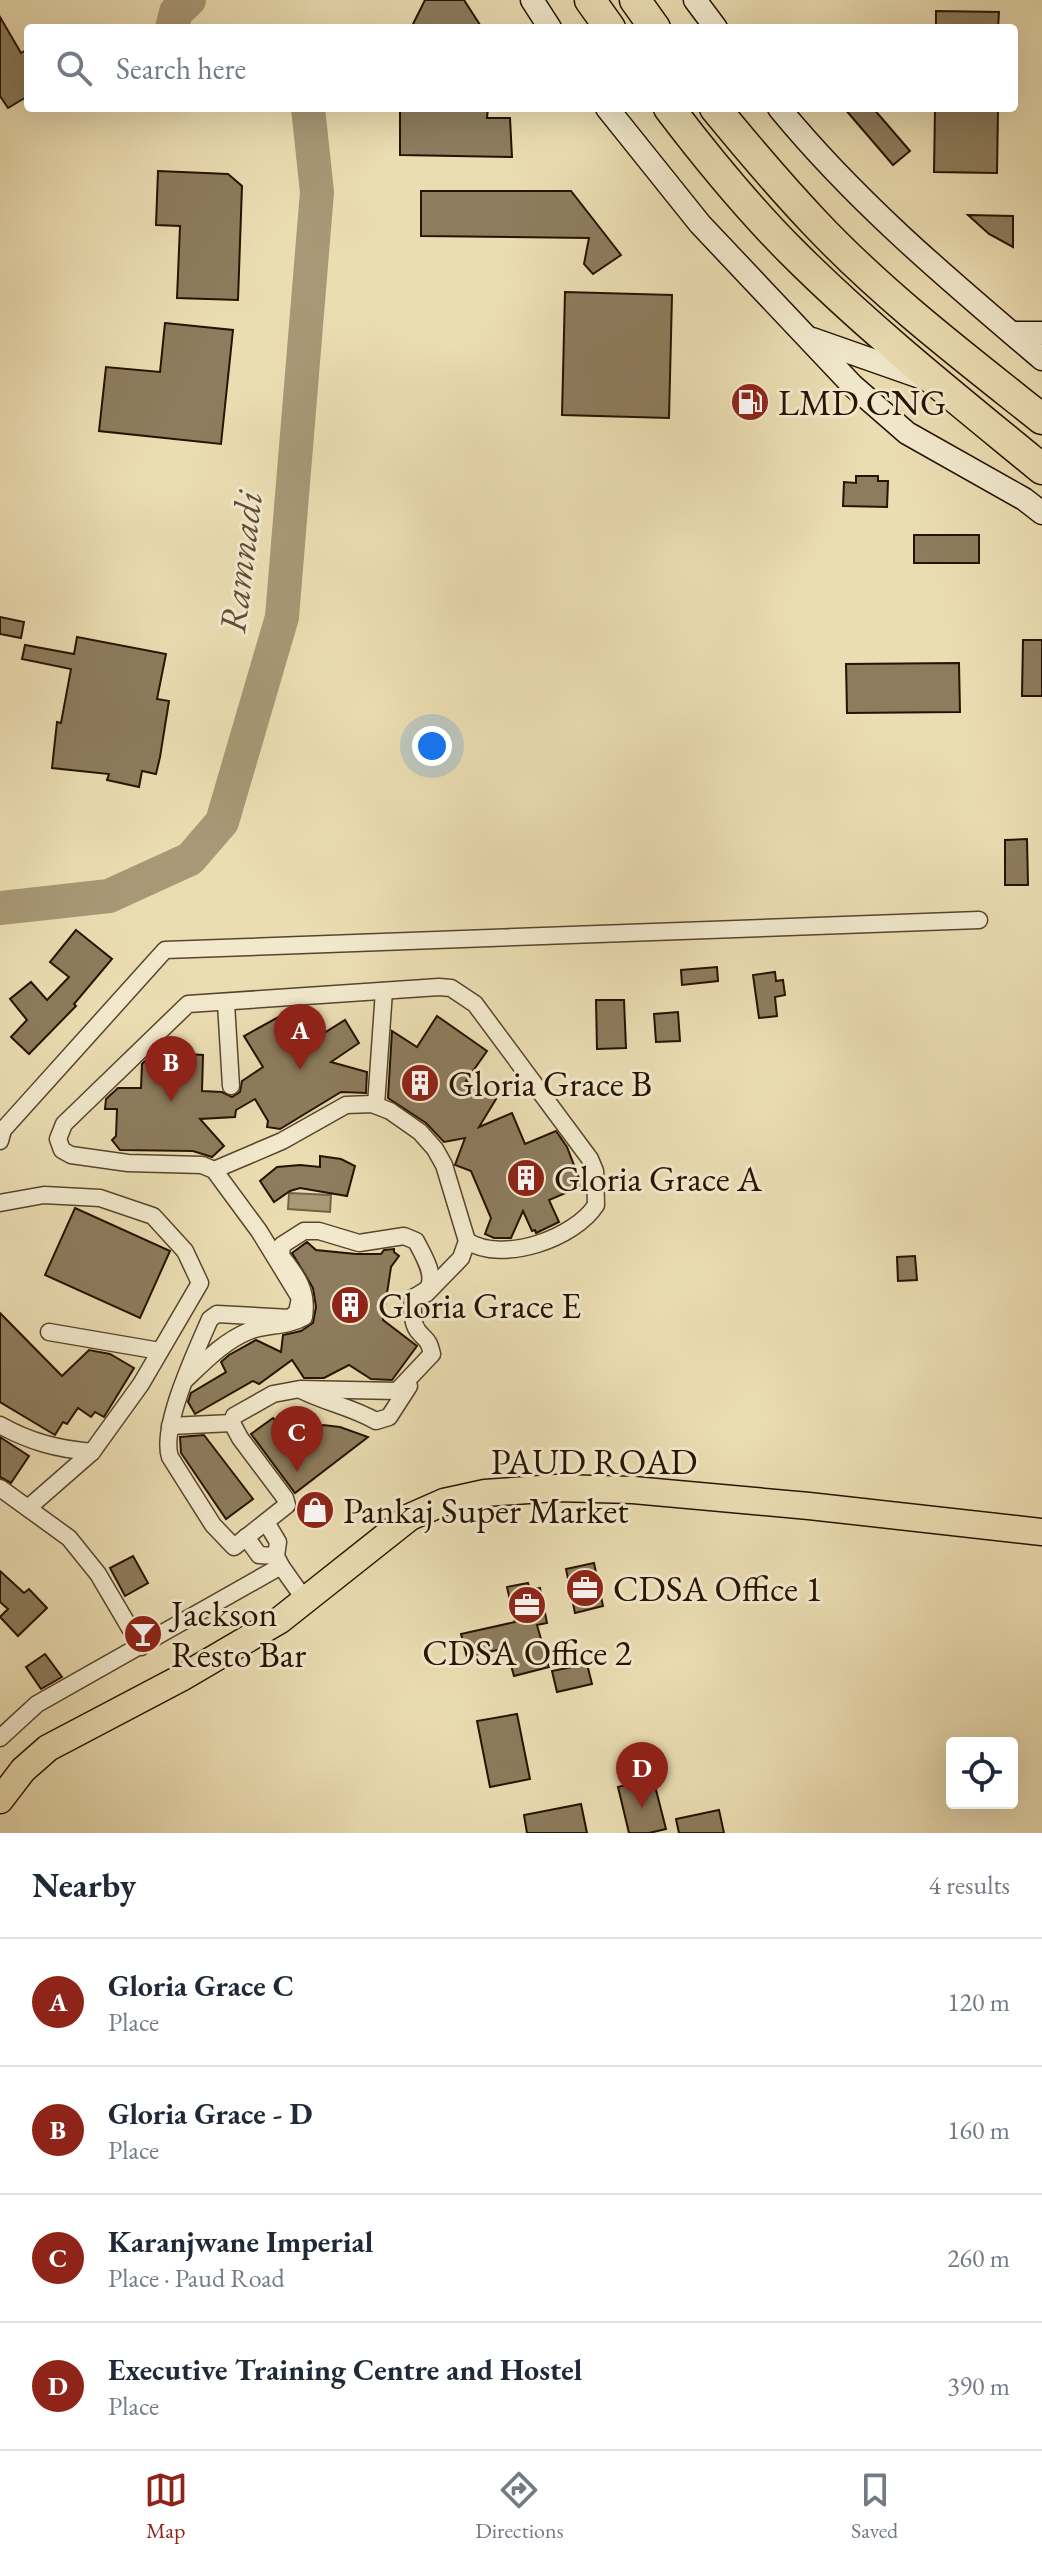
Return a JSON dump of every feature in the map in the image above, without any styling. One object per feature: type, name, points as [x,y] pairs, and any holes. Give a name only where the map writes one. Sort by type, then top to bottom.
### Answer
[{"type":"highway","points":[[590,0],[607,24]]},
{"type":"highway","points":[[635,0],[652,24]]},
{"type":"highway","points":[[672,112],[737,192],[790,250],[846,304],[1042,469]]},
{"type":"highway","points":[[718,112],[817,225],[871,277],[961,355],[1042,419]]},
{"type":"main road","name":"PAUD ROAD","points":[[0,1800],[23,1770],[48,1748],[181,1678],[280,1620],[410,1517],[444,1502],[485,1493],[556,1488],[633,1490],[1042,1532]]},
{"type":"street","points":[[532,0],[547,24]]},
{"type":"street","points":[[695,0],[713,24]]},
{"type":"street","points":[[610,112],[700,224],[853,386],[907,433],[1024,499],[1042,513]]},
{"type":"street","points":[[783,112],[860,199],[904,241],[1042,359]]},
{"type":"street","points":[[1012,333],[1042,333]]},
{"type":"street","points":[[807,337],[937,383]]},
{"type":"street","points":[[0,1141],[3,1130],[165,950],[979,920]]},
{"type":"street","points":[[184,1381],[221,1347],[249,1331],[293,1323],[304,1317],[306,1300],[301,1283],[281,1256],[282,1245],[304,1231],[319,1231],[359,1243],[404,1236],[416,1241],[429,1269],[430,1283],[427,1290],[413,1298],[413,1317],[418,1331],[429,1340],[432,1354],[397,1391],[300,1389],[273,1394],[234,1416],[232,1423],[240,1438],[287,1505],[234,1547],[213,1525],[166,1446],[184,1381],[210,1319],[217,1314],[290,1318],[297,1312],[300,1298],[259,1231],[214,1170],[202,1165],[128,1163],[71,1155],[62,1150],[58,1139],[64,1124],[188,1004],[451,988],[475,1004],[590,1159],[595,1171],[596,1205],[577,1227],[552,1239],[515,1248],[492,1249],[467,1241]]},
{"type":"street","points":[[376,1105],[384,991]]},
{"type":"street","points":[[226,1003],[231,1086]]},
{"type":"street","points":[[214,1170],[282,1141],[346,1105],[360,1103],[390,1111],[420,1132],[444,1165],[467,1241],[461,1258],[418,1300],[417,1320],[432,1338],[435,1355],[398,1400],[389,1417],[376,1421],[361,1411],[323,1401],[300,1389]]},
{"type":"street","points":[[0,1203],[44,1195],[100,1198],[153,1216],[185,1251],[200,1283],[141,1384],[92,1452],[28,1508]]},
{"type":"street","points":[[49,1332],[160,1351]]},
{"type":"street","points":[[170,1426],[232,1423]]},
{"type":"street","points":[[0,1425],[20,1436],[59,1449],[92,1452]]},
{"type":"street","points":[[0,1488],[69,1538],[98,1574],[141,1647]]},
{"type":"street","points":[[266,1522],[278,1542],[279,1561],[305,1600]]},
{"type":"street","points":[[246,1537],[259,1555],[279,1561]]},
{"type":"street","points":[[0,1738],[37,1704],[141,1647],[279,1561]]},
{"type":"shaded area","points":[[289,1193],[331,1195],[330,1212],[288,1209]]},
{"type":"building","points":[[425,0],[464,0],[479,24],[413,24]]},
{"type":"building","points":[[936,11],[999,12],[998,24],[936,24]]},
{"type":"building","points":[[0,17],[21,53],[24,51],[24,98],[8,108],[0,96]]},
{"type":"building","points":[[400,112],[488,112],[487,118],[510,118],[512,157],[400,155]]},
{"type":"building","points":[[847,112],[876,112],[910,151],[893,165]]},
{"type":"building","points":[[935,112],[998,112],[997,173],[934,172]]},
{"type":"building","points":[[158,171],[228,174],[242,186],[238,300],[177,298],[180,226],[156,225]]},
{"type":"building","points":[[421,191],[571,191],[621,255],[593,274],[584,264],[589,238],[421,236]]},
{"type":"building","points":[[968,215],[1013,216],[1013,247],[989,234]]},
{"type":"building","points":[[565,292],[672,295],[669,418],[562,415]]},
{"type":"building","points":[[165,323],[233,330],[221,444],[99,431],[106,367],[160,372]]},
{"type":"building","points":[[856,476],[878,476],[878,481],[888,481],[887,507],[843,506],[844,482],[856,483]]},
{"type":"building","points":[[914,535],[979,535],[979,563],[914,563]]},
{"type":"building","points":[[0,617],[24,622],[21,638],[0,634]]},
{"type":"building","points":[[77,637],[166,654],[157,699],[169,701],[160,757],[156,774],[142,771],[139,787],[107,780],[109,774],[52,768],[57,722],[61,723],[71,669],[22,659],[25,645],[74,654]]},
{"type":"building","points":[[1023,640],[1042,640],[1042,696],[1022,696]]},
{"type":"building","points":[[959,663],[960,712],[847,713],[846,664]]},
{"type":"building","points":[[1027,839],[1028,885],[1005,885],[1005,840]]},
{"type":"building","points":[[76,930],[112,959],[74,1004],[76,1006],[29,1054],[11,1037],[27,1020],[10,999],[31,982],[47,1000],[69,977],[50,962]]},
{"type":"building","points":[[717,967],[718,981],[682,985],[681,970]]},
{"type":"building","points":[[775,972],[776,981],[783,980],[785,995],[775,997],[777,1016],[759,1018],[753,975]]},
{"type":"building","points":[[596,1000],[624,1000],[626,1048],[597,1049]]},
{"type":"building","points":[[298,1008],[316,1038],[345,1020],[359,1043],[331,1062],[367,1072],[366,1093],[341,1092],[280,1129],[267,1127],[268,1121],[255,1099],[236,1110],[235,1117],[200,1119],[224,1146],[212,1157],[193,1151],[120,1150],[112,1140],[116,1136],[117,1109],[105,1109],[106,1099],[118,1088],[141,1088],[142,1064],[155,1052],[203,1055],[202,1091],[222,1092],[232,1097],[240,1092],[242,1081],[263,1067],[244,1036]]},
{"type":"building","points":[[678,1012],[680,1041],[656,1042],[654,1014]]},
{"type":"building","points":[[437,1016],[487,1051],[466,1081],[496,1099],[479,1127],[512,1113],[525,1144],[556,1131],[567,1147],[582,1186],[549,1200],[559,1222],[536,1233],[532,1231],[523,1211],[511,1238],[494,1238],[485,1234],[491,1218],[471,1171],[455,1165],[465,1138],[444,1142],[426,1123],[388,1098],[392,1031],[417,1047]]},
{"type":"building","points":[[320,1156],[341,1159],[355,1166],[347,1196],[300,1188],[274,1202],[260,1181],[277,1167],[320,1167]]},
{"type":"building","points":[[75,1208],[170,1251],[140,1318],[45,1275]]},
{"type":"building","name":"Gloria Grace E","points":[[307,1242],[316,1250],[356,1254],[381,1254],[384,1250],[394,1249],[399,1256],[391,1267],[383,1320],[417,1346],[392,1380],[371,1379],[349,1365],[324,1378],[304,1378],[292,1360],[259,1384],[253,1381],[195,1414],[188,1402],[191,1393],[226,1372],[221,1362],[229,1355],[256,1340],[281,1352],[283,1335],[301,1331],[313,1323],[316,1307],[313,1288],[292,1253]]},
{"type":"building","points":[[915,1256],[917,1280],[898,1281],[897,1257]]},
{"type":"building","points":[[0,1313],[62,1376],[89,1350],[110,1354],[134,1368],[104,1417],[95,1412],[91,1417],[78,1408],[55,1435],[0,1402]]},
{"type":"building","points":[[273,1418],[286,1434],[298,1425],[307,1437],[323,1425],[340,1427],[368,1437],[295,1493],[251,1434]]},
{"type":"building","points":[[204,1435],[253,1499],[226,1519],[181,1453],[180,1437]]},
{"type":"building","points":[[0,1437],[29,1456],[11,1483],[0,1477]]},
{"type":"building","points":[[133,1556],[148,1583],[125,1596],[110,1568]]},
{"type":"building","name":"CDSA Office 1","points":[[594,1563],[603,1606],[575,1613],[566,1569]]},
{"type":"building","points":[[0,1571],[24,1593],[29,1589],[47,1608],[18,1636],[0,1617],[8,1609],[0,1602]]},
{"type":"building","points":[[528,1583],[530,1590],[540,1588],[547,1623],[537,1625],[549,1667],[514,1676],[506,1648],[467,1657],[461,1634],[515,1622],[507,1587]]},
{"type":"building","points":[[45,1654],[62,1677],[41,1689],[26,1667]]},
{"type":"building","points":[[587,1664],[592,1684],[557,1692],[552,1671]]},
{"type":"building","points":[[517,1714],[530,1779],[490,1787],[477,1721]]},
{"type":"building","points":[[653,1778],[666,1829],[629,1833],[618,1787]]},
{"type":"building","points":[[581,1804],[587,1833],[527,1833],[524,1815]]},
{"type":"building","points":[[719,1810],[724,1833],[679,1833],[676,1819]]},
{"type":"waterway","name":"Ramnadi","points":[[173,24],[176,12],[189,0]]},
{"type":"waterway","name":"Ramnadi","points":[[0,908],[109,896],[190,859],[222,822],[282,617],[317,192],[308,112]]},
{"type":"place","name":"LMD CNG","points":[[750,402]]},
{"type":"place","name":"Gloria Grace C","points":[[300,1070]]},
{"type":"place","name":"Gloria Grace B","points":[[420,1083]]},
{"type":"place","name":"Gloria Grace - D","points":[[171,1102]]},
{"type":"place","name":"Gloria Grace A","points":[[526,1178]]},
{"type":"place","name":"Gloria Grace E","points":[[350,1305]]},
{"type":"place","name":"Karanjwane Imperial","points":[[297,1472]]},
{"type":"place","name":"Pankaj Super Market","points":[[315,1510]]},
{"type":"place","name":"CDSA Office 1","points":[[585,1588]]},
{"type":"place","name":"CDSA Office 2","points":[[527,1605]]},
{"type":"place","name":"Jackson Resto Bar","points":[[143,1634]]},
{"type":"place","name":"Executive Training Centre and Hostel","points":[[642,1808]]}]
